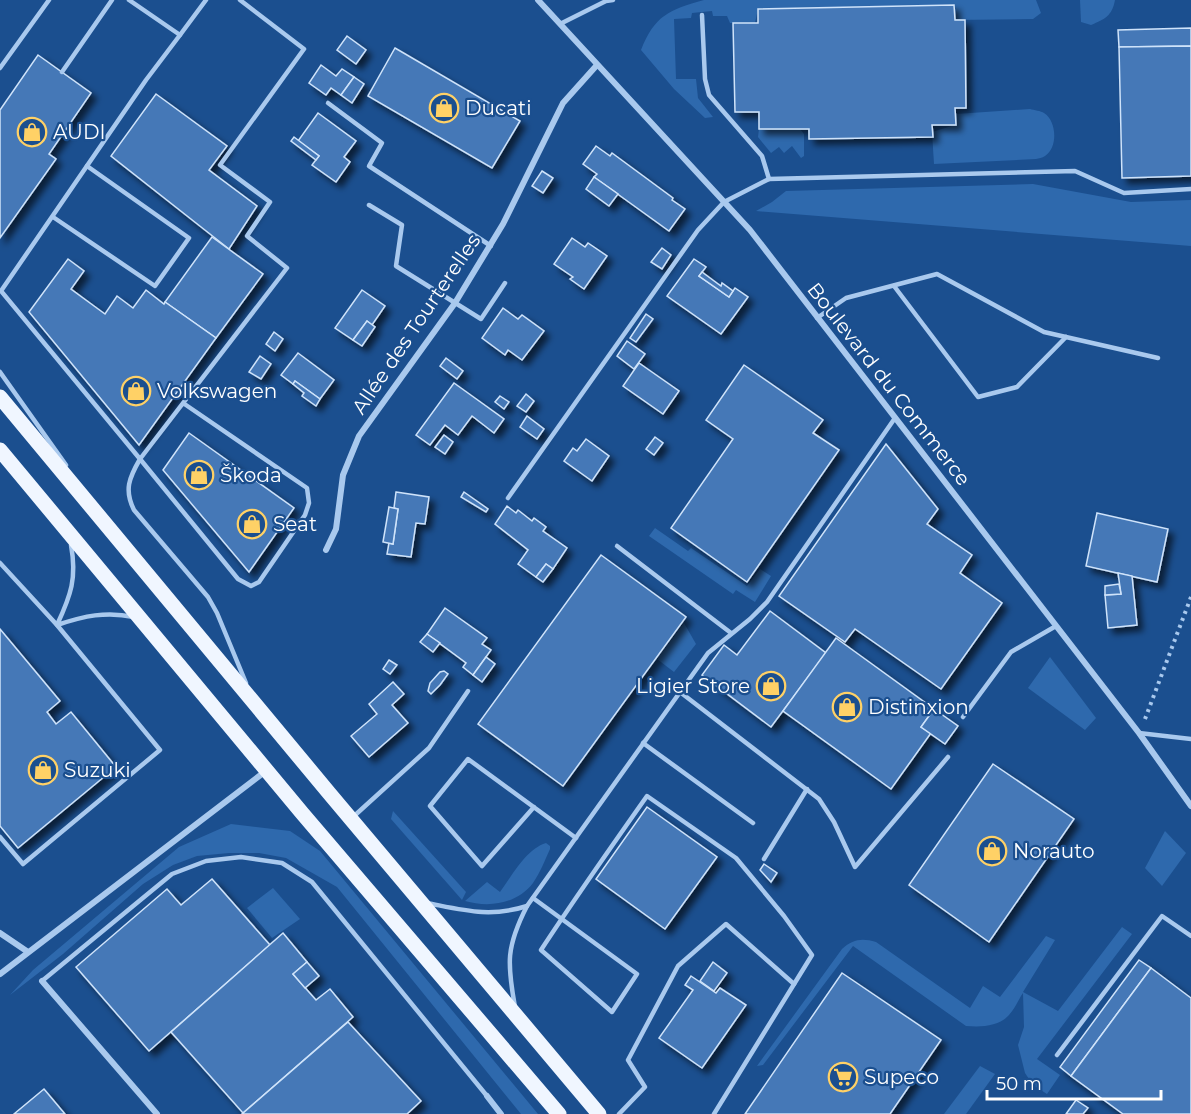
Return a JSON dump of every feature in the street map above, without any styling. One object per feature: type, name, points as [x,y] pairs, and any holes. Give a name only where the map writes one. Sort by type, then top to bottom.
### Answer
[{"type":"main road","points":[[0,398],[599,1114]]},
{"type":"main road","points":[[0,450],[318,831],[559,1114]]},
{"type":"street","name":"Boulevard du Commerce","points":[[538,0],[750,230],[1139,733],[1191,806]]},
{"type":"street","name":"Allée des Tourterelles","points":[[326,550],[336,529],[343,475],[359,436],[455,303],[491,246],[562,103],[597,65]]},
{"type":"street","points":[[0,974],[268,770]]},
{"type":"street","points":[[0,933],[28,952]]},
{"type":"street","points":[[42,981],[157,1114]]},
{"type":"street","points":[[487,1096],[501,1114]]},
{"type":"lane","points":[[0,68],[49,0]]},
{"type":"lane","points":[[62,72],[112,0]]},
{"type":"lane","points":[[129,0],[180,35]]},
{"type":"lane","points":[[183,402],[307,488],[309,503],[305,515],[259,582],[251,586],[238,579],[1,292],[146,80],[206,0]]},
{"type":"lane","points":[[240,0],[304,49],[220,165],[270,202],[246,236],[287,268],[140,459],[128,484],[129,501],[134,510],[208,597],[217,613],[254,702]]},
{"type":"lane","points":[[560,24],[606,1],[613,0]]},
{"type":"lane","points":[[702,15],[705,79],[710,95],[762,156],[769,179]]},
{"type":"lane","points":[[328,103],[382,143],[369,166],[491,246]]},
{"type":"lane","points":[[53,217],[155,286],[189,238],[87,166]]},
{"type":"lane","points":[[508,498],[698,230],[724,202],[769,179],[1075,171],[1124,193],[1191,189]]},
{"type":"lane","points":[[369,205],[402,225],[396,266],[481,319],[505,283]]},
{"type":"lane","points":[[818,318],[846,298],[937,274],[1044,332],[1158,358]]},
{"type":"lane","points":[[894,286],[978,398],[1017,387],[1066,337]]},
{"type":"lane","points":[[0,372],[67,467]]},
{"type":"lane","points":[[517,1016],[510,976],[510,949],[515,930],[527,906],[708,653],[767,602],[895,418]]},
{"type":"lane","points":[[74,476],[114,533]]},
{"type":"lane","points":[[57,625],[73,586],[75,569],[69,533]]},
{"type":"lane","points":[[617,546],[731,633]]},
{"type":"lane","points":[[0,562],[57,625],[160,750],[23,864],[0,837]]},
{"type":"lane","points":[[57,625],[92,614],[106,613],[140,618]]},
{"type":"lane","points":[[963,717],[1011,652],[1056,626]]},
{"type":"lane","points":[[350,819],[429,748],[468,691]]},
{"type":"lane","points":[[680,692],[819,799],[855,867],[948,757]]},
{"type":"lane","points":[[1139,733],[1191,739]]},
{"type":"lane","points":[[644,743],[753,823]]},
{"type":"lane","points":[[534,807],[482,866],[430,806],[468,759],[534,807],[576,838]]},
{"type":"lane","points":[[764,859],[807,789]]},
{"type":"lane","points":[[533,898],[561,919],[637,974],[612,1012],[541,950],[561,919],[647,796],[736,858],[784,916],[812,955],[714,1114]]},
{"type":"lane","points":[[42,981],[172,874],[206,861],[229,858],[241,857],[282,863],[312,882],[487,1096]]},
{"type":"lane","points":[[420,901],[489,914],[509,912],[527,906]]},
{"type":"lane","points":[[1056,1055],[1162,916],[1191,936]]},
{"type":"lane","points":[[619,1114],[645,1088],[628,1060],[678,966],[726,924],[794,984]]},
{"type":"path","points":[[1139,733],[1191,597]]},
{"type":"shaded area","points":[[704,0],[1036,0],[1041,13],[1033,19],[955,20],[954,6],[758,9],[755,23],[730,23],[727,16],[713,16],[712,11],[692,13],[691,18],[674,19],[676,79],[696,79],[698,98],[713,117],[705,118],[674,89],[641,50],[658,21],[672,11]]},
{"type":"shaded area","points":[[1080,0],[1115,0],[1107,16],[1091,25],[1081,22]]},
{"type":"shaded area","points":[[1030,109],[1044,113],[1053,128],[1054,141],[1044,157],[934,164],[932,132],[955,125],[956,114]]},
{"type":"shaded area","points":[[759,129],[800,129],[804,134],[804,156],[801,158],[792,146],[784,153],[779,147],[771,153],[758,137]]},
{"type":"shaded area","points":[[1033,184],[1131,202],[1191,200],[1191,246],[756,211],[786,191]]},
{"type":"shaded area","points":[[655,528],[688,551],[691,548],[747,586],[760,569],[771,576],[755,602],[736,590],[733,594],[649,536]]},
{"type":"shaded area","points":[[684,623],[696,644],[674,672],[657,659]]},
{"type":"shaded area","points":[[1050,657],[1096,718],[1085,730],[1028,688]]},
{"type":"shaded area","points":[[393,811],[466,892],[462,900],[391,819]]},
{"type":"shaded area","points":[[231,824],[290,831],[320,851],[538,1114],[521,1114],[337,887],[286,858],[259,853],[229,853],[197,856],[173,865],[143,884],[63,954],[10,995],[33,970],[179,847]]},
{"type":"shaded area","points":[[1165,831],[1186,853],[1162,886],[1145,868]]},
{"type":"shaded area","points":[[546,843],[550,849],[540,871],[533,883],[519,896],[493,904],[465,901],[487,882],[500,892],[526,857]]},
{"type":"shaded area","points":[[273,888],[300,919],[272,938],[247,908]]},
{"type":"shaded area","points":[[1122,927],[1132,934],[1037,1059],[1060,1075],[1047,1094],[1033,1085],[1025,1073],[1018,1045],[1024,1027],[1023,993],[1011,1013],[1000,1022],[983,1026],[966,1026],[853,946],[763,1065],[757,1066],[842,949],[854,941],[876,942],[970,1008],[983,986],[1000,997],[1046,936],[1055,940],[1023,992],[1058,1011]]},
{"type":"shaded area","points":[[980,1066],[995,1074],[966,1114],[944,1114]]},
{"type":"building","points":[[954,5],[955,20],[965,20],[966,108],[955,108],[956,125],[932,125],[933,137],[809,139],[809,129],[759,129],[759,112],[735,112],[733,23],[758,23],[758,9]]},
{"type":"building","points":[[1191,28],[1191,46],[1119,47],[1118,30]]},
{"type":"building","points":[[347,36],[366,50],[356,64],[337,50]]},
{"type":"building","points":[[1191,46],[1191,176],[1122,178],[1119,47]]},
{"type":"building","name":"Ducati","points":[[395,48],[520,121],[492,168],[368,96]]},
{"type":"building","name":"AUDI","points":[[38,55],[91,93],[49,154],[56,159],[0,238],[0,110]]},
{"type":"building","points":[[321,65],[336,76],[342,69],[354,77],[341,95],[331,88],[326,95],[309,83]]},
{"type":"building","points":[[354,77],[364,84],[352,103],[341,95]]},
{"type":"building","points":[[156,94],[227,146],[209,170],[257,206],[229,249],[111,156]]},
{"type":"building","points":[[318,113],[356,141],[344,157],[350,162],[336,182],[312,165],[319,156],[298,141]]},
{"type":"building","points":[[294,137],[319,156],[316,160],[291,141]]},
{"type":"building","points":[[596,146],[610,156],[612,153],[685,209],[669,231],[594,177],[597,174],[583,164]]},
{"type":"building","points":[[542,171],[553,178],[543,193],[532,186]]},
{"type":"building","points":[[594,177],[618,194],[609,206],[586,189]]},
{"type":"building","points":[[212,237],[263,274],[216,338],[165,302]]},
{"type":"building","points":[[572,238],[585,247],[588,243],[607,256],[584,289],[570,279],[573,277],[554,264]]},
{"type":"building","points":[[662,248],[671,255],[662,269],[651,262]]},
{"type":"building","name":"Volkswagen","points":[[68,259],[84,271],[71,289],[105,314],[117,296],[133,308],[146,290],[216,338],[139,445],[29,312]]},
{"type":"building","points":[[694,259],[706,267],[699,276],[729,297],[735,288],[748,297],[721,334],[667,296]]},
{"type":"building","points":[[702,272],[721,286],[722,283],[733,291],[729,297],[699,276]]},
{"type":"building","points":[[362,290],[385,306],[372,325],[367,321],[353,340],[335,328]]},
{"type":"building","points":[[503,308],[518,319],[522,315],[544,331],[522,360],[508,350],[505,355],[482,338]]},
{"type":"building","points":[[646,314],[653,319],[636,342],[630,338]]},
{"type":"building","points":[[367,321],[375,327],[362,346],[353,340]]},
{"type":"building","points":[[274,332],[283,339],[275,351],[266,344]]},
{"type":"building","points":[[627,341],[645,354],[634,369],[617,356]]},
{"type":"building","points":[[298,353],[334,380],[320,399],[295,381],[293,384],[281,375]]},
{"type":"building","points":[[260,356],[271,364],[261,379],[249,372]]},
{"type":"building","points":[[446,358],[463,371],[457,379],[440,366]]},
{"type":"building","points":[[639,363],[679,391],[663,414],[623,386]]},
{"type":"building","points":[[744,365],[823,420],[813,433],[839,450],[747,582],[671,528],[733,439],[706,420]]},
{"type":"building","points":[[295,381],[320,399],[316,406],[302,396],[304,393],[293,384]]},
{"type":"building","points":[[454,383],[504,419],[494,433],[472,416],[458,435],[445,425],[430,445],[416,435]]},
{"type":"building","points":[[526,394],[534,401],[526,412],[517,406]]},
{"type":"building","points":[[500,396],[509,402],[504,409],[495,402]]},
{"type":"building","points":[[527,416],[544,429],[537,439],[520,427]]},
{"type":"building","points":[[189,433],[294,508],[249,572],[163,470]]},
{"type":"building","points":[[444,435],[453,442],[445,454],[435,447]]},
{"type":"building","points":[[655,437],[663,443],[654,455],[646,449]]},
{"type":"building","points":[[586,439],[609,456],[592,481],[564,461],[573,448],[577,451]]},
{"type":"building","points":[[886,444],[938,509],[927,524],[972,555],[960,573],[1002,603],[941,689],[855,629],[845,642],[779,596]]},
{"type":"building","points":[[396,492],[429,497],[425,524],[416,523],[411,557],[387,554],[389,543],[393,544],[398,509],[394,508]]},
{"type":"building","points":[[464,492],[488,509],[486,512],[461,497]]},
{"type":"building","points":[[507,506],[516,513],[518,510],[532,521],[534,518],[546,527],[543,531],[567,548],[553,569],[546,564],[536,577],[518,564],[528,550],[495,524]]},
{"type":"building","points":[[389,507],[398,509],[393,544],[383,542]]},
{"type":"building","points":[[1097,513],[1168,529],[1157,582],[1086,566]]},
{"type":"building","points":[[601,555],[686,617],[563,786],[478,724]]},
{"type":"building","points":[[546,564],[553,569],[543,582],[536,577]]},
{"type":"building","points":[[1118,573],[1132,576],[1137,625],[1108,628],[1105,595],[1121,594]]},
{"type":"building","points":[[1119,584],[1121,594],[1105,595],[1105,586]]},
{"type":"building","points":[[445,608],[487,638],[482,644],[491,650],[473,675],[463,667],[466,663],[427,634]]},
{"type":"building","points":[[770,611],[826,653],[771,727],[702,675],[724,645],[737,655]]},
{"type":"building","points":[[0,629],[60,701],[47,712],[56,724],[71,712],[116,767],[18,848],[0,826]]},
{"type":"building","points":[[427,634],[440,643],[433,652],[420,642]]},
{"type":"building","points":[[836,638],[934,709],[921,727],[931,733],[891,789],[783,711]]},
{"type":"building","points":[[486,657],[495,664],[482,682],[473,675]]},
{"type":"building","points":[[389,660],[397,665],[390,674],[383,669]]},
{"type":"building","points":[[444,671],[448,674],[431,694],[428,691],[430,683],[440,672]]},
{"type":"building","points":[[393,682],[404,694],[392,705],[408,723],[369,757],[351,736],[377,714],[369,704]]},
{"type":"building","points":[[934,709],[958,726],[945,744],[921,727]]},
{"type":"building","name":"Norauto","points":[[993,764],[1074,819],[989,942],[909,885]]},
{"type":"building","points":[[647,807],[717,857],[665,929],[596,879]]},
{"type":"building","points":[[764,864],[777,873],[771,882],[760,870]]},
{"type":"building","points":[[212,879],[270,945],[149,1051],[76,967],[167,889],[181,905]]},
{"type":"building","points":[[283,933],[307,962],[293,974],[316,1000],[330,989],[353,1017],[243,1113],[171,1032]]},
{"type":"building","points":[[1139,960],[1151,968],[1071,1076],[1060,1067]]},
{"type":"building","points":[[307,962],[319,976],[305,988],[293,974]]},
{"type":"building","points":[[713,962],[727,973],[714,991],[700,981]]},
{"type":"building","points":[[1151,968],[1191,998],[1191,1114],[1123,1114],[1071,1076]]},
{"type":"building","name":"Supeco","points":[[842,973],[941,1040],[890,1114],[745,1114]]},
{"type":"building","points":[[691,976],[716,993],[720,988],[746,1005],[702,1068],[659,1038],[693,990],[685,985]]},
{"type":"building","points":[[348,1022],[421,1101],[407,1114],[242,1114]]},
{"type":"building","points":[[44,1089],[65,1114],[14,1114]]},
{"type":"building","points":[[1076,1100],[1088,1108],[1083,1114],[1066,1114]]},
{"type":"place","name":"Ducati","points":[[444,108]]},
{"type":"place","name":"AUDI","points":[[32,132]]},
{"type":"place","name":"Volkswagen","points":[[136,391]]},
{"type":"place","name":"Škoda","points":[[199,475]]},
{"type":"place","name":"Seat","points":[[252,524]]},
{"type":"place","name":"Ligier Store","points":[[771,686]]},
{"type":"place","name":"Distinxion","points":[[847,707]]},
{"type":"place","name":"Suzuki","points":[[43,770]]},
{"type":"place","name":"Norauto","points":[[992,851]]},
{"type":"place","name":"Supeco","points":[[843,1077]]}]
